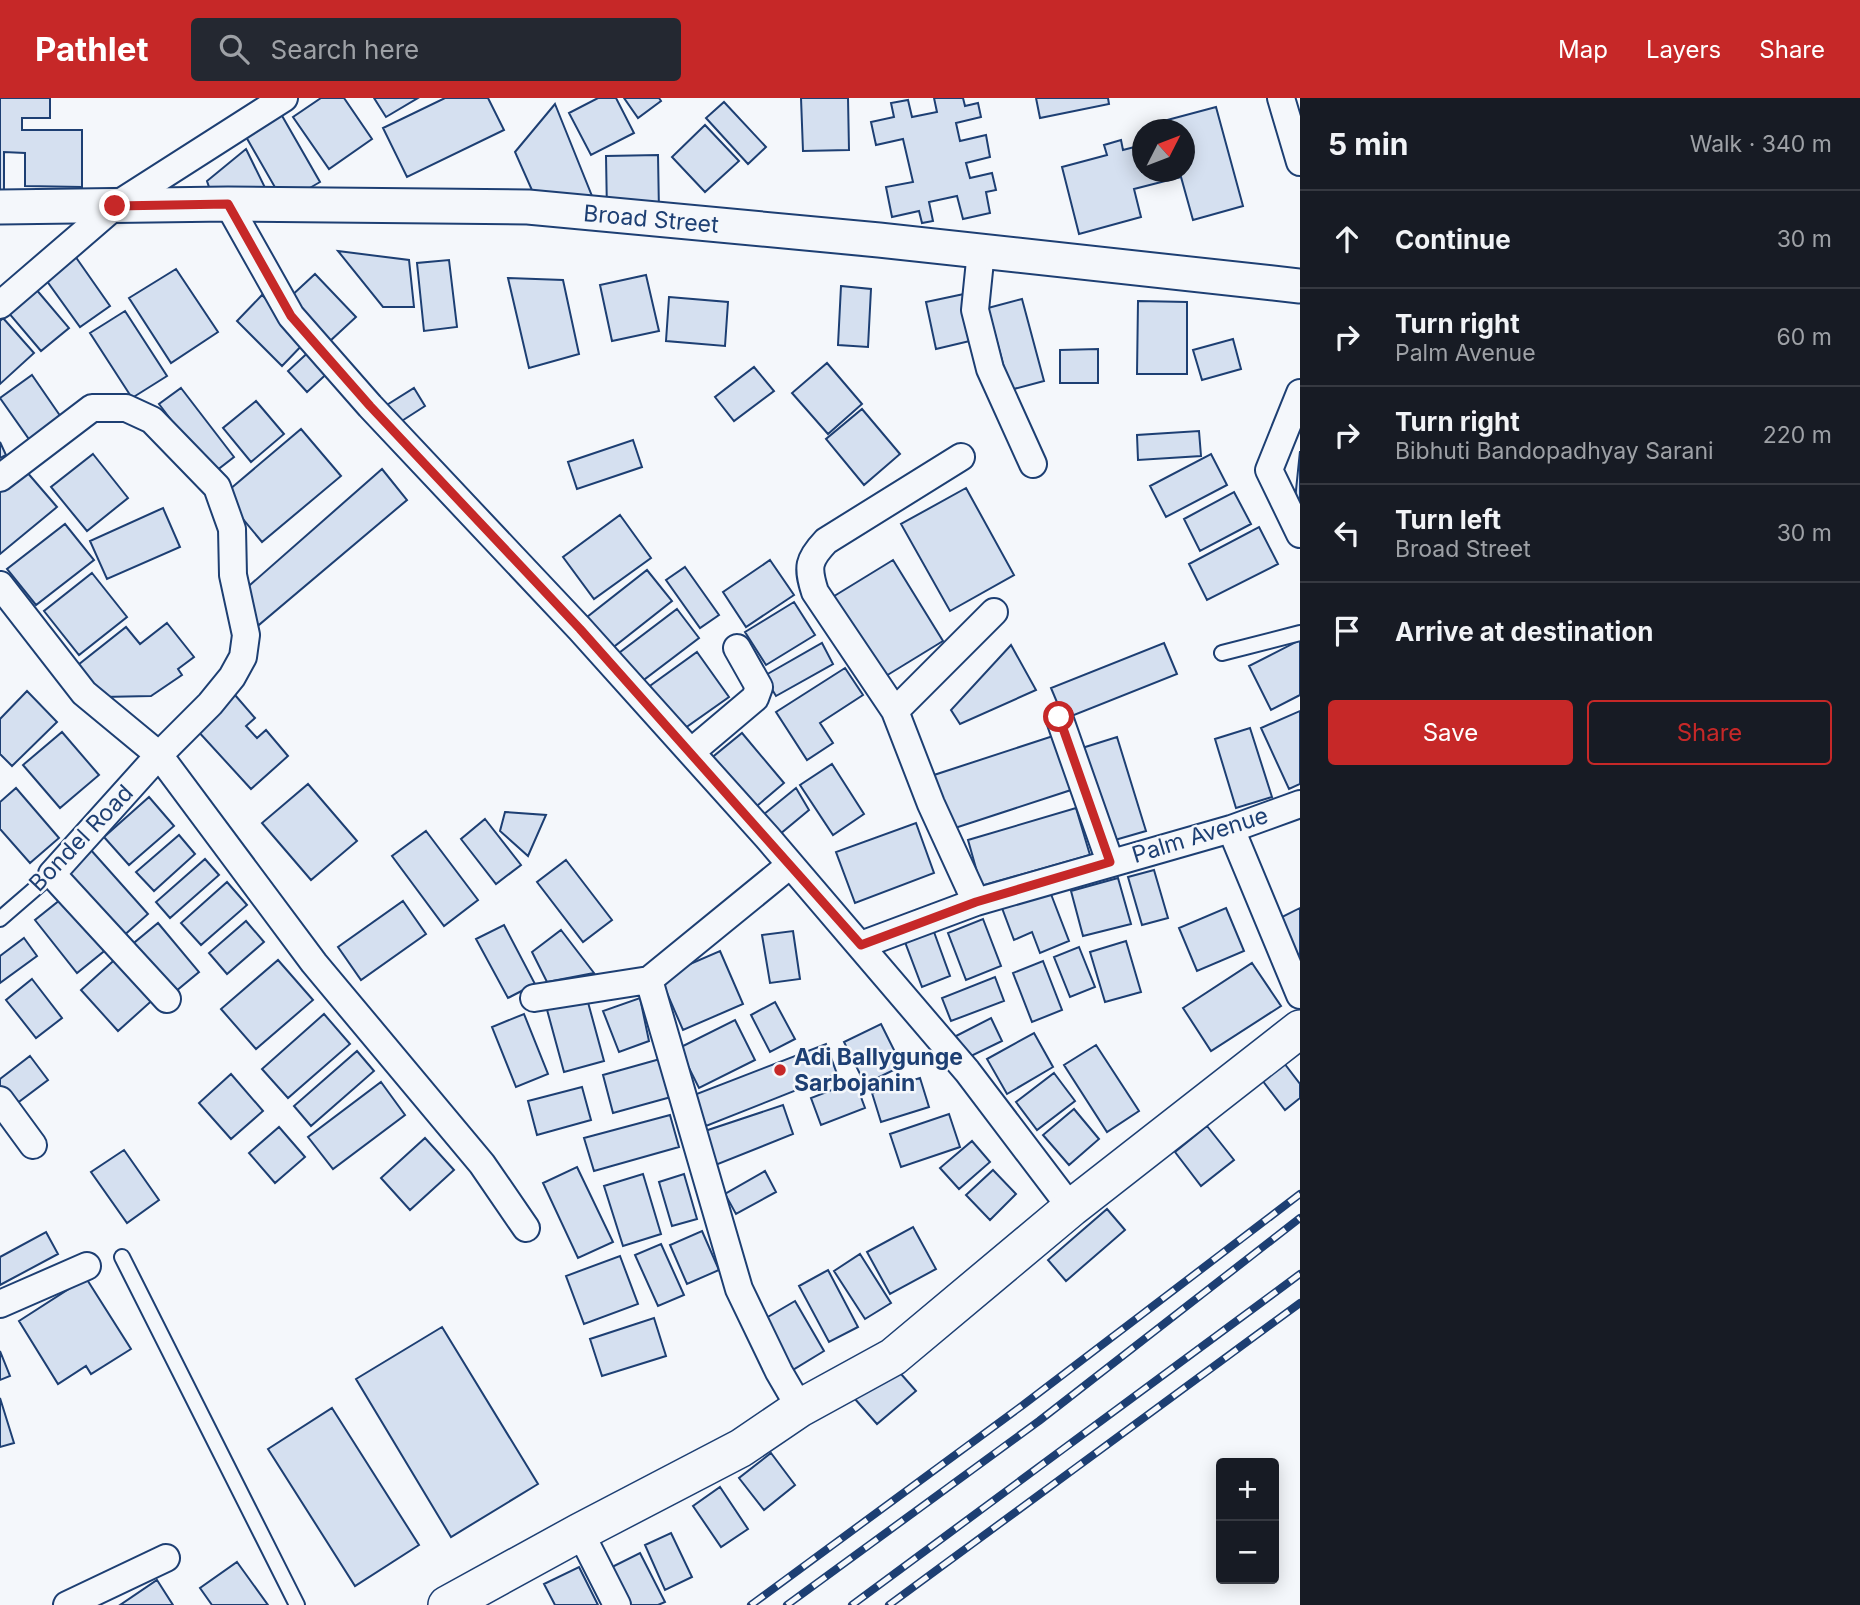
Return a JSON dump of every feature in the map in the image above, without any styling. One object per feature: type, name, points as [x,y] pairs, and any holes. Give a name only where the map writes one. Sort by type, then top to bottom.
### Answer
[{"type":"main road","points":[[447,1605],[741,1448],[800,1408],[893,1357],[1071,1208],[1300,1029]]},
{"type":"street","points":[[0,305],[115,206],[284,98]]},
{"type":"street","points":[[1281,98],[1294,120],[1300,162]]},
{"type":"street","points":[[228,204],[291,316],[370,406],[493,534],[691,752],[861,945],[967,1072],[1071,1208]]},
{"type":"street","name":"Broad Street","points":[[0,207],[228,204],[528,207],[981,251],[1300,286]]},
{"type":"street","points":[[981,251],[975,310],[990,369],[1033,464]]},
{"type":"street","points":[[1300,393],[1269,470],[1300,534]]},
{"type":"street","name":"Bondel Road","points":[[0,478],[92,408],[126,408],[152,420],[217,487],[232,529],[233,575],[246,635],[243,657],[232,677],[52,874]]},
{"type":"street","points":[[961,457],[826,541],[812,556],[808,572],[815,592],[895,711],[930,804],[976,902]]},
{"type":"street","points":[[0,585],[84,692],[159,755],[314,962],[482,1164],[526,1228]]},
{"type":"street","points":[[895,711],[994,612]]},
{"type":"street","points":[[691,752],[755,698],[759,687],[737,648]]},
{"type":"street","points":[[1059,717],[1110,862]]},
{"type":"street","name":"Palm Avenue","points":[[861,945],[976,902],[1231,829],[1300,804]]},
{"type":"street","points":[[1231,829],[1300,995]]},
{"type":"street","points":[[534,998],[649,980],[790,865]]},
{"type":"street","points":[[52,874],[167,999]]},
{"type":"street","points":[[649,980],[740,1289],[779,1372],[800,1408]]},
{"type":"street","points":[[0,1100],[33,1145]]},
{"type":"street","points":[[0,1304],[87,1266]]},
{"type":"street","points":[[580,1532],[617,1605]]},
{"type":"street","points":[[67,1605],[166,1558]]},
{"type":"lane","points":[[1222,653],[1300,633]]},
{"type":"lane","name":"Bondel Road","points":[[0,919],[52,874]]},
{"type":"lane","points":[[122,1257],[297,1605]]},
{"type":"building","points":[[0,98],[50,98],[50,118],[22,118],[22,130],[82,130],[82,187],[25,186],[25,153],[4,152],[4,201],[0,201]]},
{"type":"building","points":[[321,98],[344,98],[372,139],[329,169],[293,117]]},
{"type":"building","points":[[374,98],[418,98],[386,117]]},
{"type":"building","points":[[445,98],[488,98],[504,130],[407,177],[383,128]]},
{"type":"building","points":[[598,98],[616,98],[634,133],[591,155],[569,113]]},
{"type":"building","points":[[624,98],[659,98],[661,101],[638,118]]},
{"type":"building","points":[[801,98],[848,98],[849,150],[803,151]]},
{"type":"building","points":[[934,98],[963,98],[965,106],[978,103],[981,117],[956,123],[960,141],[986,135],[990,157],[966,163],[970,178],[992,173],[996,190],[986,192],[990,213],[963,219],[957,196],[929,202],[933,221],[922,223],[919,211],[892,217],[886,187],[913,182],[903,139],[876,145],[871,122],[894,117],[891,103],[908,100],[912,117],[937,112]]},
{"type":"building","points":[[1036,98],[1108,98],[1109,104],[1040,118]]},
{"type":"building","points":[[724,102],[766,147],[748,164],[706,118]]},
{"type":"building","points":[[555,104],[596,206],[539,206],[515,152]]},
{"type":"building","points":[[1216,107],[1243,206],[1193,220],[1182,182],[1195,182],[1195,119],[1171,119]]},
{"type":"building","points":[[281,114],[320,182],[284,203],[245,135]]},
{"type":"building","points":[[705,125],[739,161],[705,192],[672,157]]},
{"type":"building","points":[[1121,140],[1123,150],[1132,148],[1132,182],[1161,182],[1134,189],[1141,217],[1079,234],[1062,167],[1107,155],[1104,145]]},
{"type":"building","points":[[246,149],[272,202],[214,202],[207,181]]},
{"type":"building","points":[[658,155],[659,212],[607,213],[606,156]]},
{"type":"building","points":[[338,251],[409,260],[414,307],[383,307]]},
{"type":"building","points":[[75,256],[110,306],[80,327],[44,277]]},
{"type":"building","points":[[449,260],[457,327],[424,331],[417,263]]},
{"type":"building","points":[[176,269],[218,332],[171,363],[129,298]]},
{"type":"building","points":[[315,274],[356,317],[330,341],[289,298]]},
{"type":"building","points":[[646,275],[659,331],[612,341],[600,285]]},
{"type":"building","points":[[508,278],[563,280],[579,354],[529,368]]},
{"type":"building","points":[[841,286],[871,289],[868,347],[838,345]]},
{"type":"building","points":[[35,288],[69,328],[41,351],[7,311]]},
{"type":"building","points":[[964,294],[974,340],[936,349],[926,302]]},
{"type":"building","points":[[262,295],[308,339],[282,366],[237,321]]},
{"type":"building","points":[[669,297],[728,302],[725,346],[666,341]]},
{"type":"building","points":[[1022,299],[1044,381],[1010,390],[988,308]]},
{"type":"building","points":[[1138,301],[1187,302],[1187,374],[1137,374]]},
{"type":"building","points":[[125,311],[167,376],[132,398],[90,333]]},
{"type":"building","points":[[3,318],[34,353],[0,384],[0,321]]},
{"type":"building","points":[[1233,339],[1241,369],[1202,380],[1193,350]]},
{"type":"building","points":[[314,347],[333,368],[307,392],[288,371]]},
{"type":"building","points":[[1098,349],[1098,383],[1060,383],[1060,350]]},
{"type":"building","points":[[827,363],[862,404],[828,434],[792,393]]},
{"type":"building","points":[[754,367],[774,391],[734,421],[715,397]]},
{"type":"building","points":[[32,375],[63,420],[31,442],[0,398]]},
{"type":"building","points":[[181,388],[234,457],[212,474],[159,404]]},
{"type":"building","points":[[414,388],[425,406],[394,426],[382,408]]},
{"type":"building","points":[[256,401],[284,434],[251,462],[223,428]]},
{"type":"building","points":[[862,409],[900,454],[864,485],[826,439]]},
{"type":"building","points":[[301,429],[341,476],[262,542],[223,495]]},
{"type":"building","points":[[1199,431],[1201,456],[1138,460],[1137,435]]},
{"type":"building","points":[[633,440],[642,467],[577,489],[568,462]]},
{"type":"building","points":[[0,442],[6,455],[0,458]]},
{"type":"building","points":[[1300,451],[1300,500],[1295,500]]},
{"type":"building","points":[[93,454],[128,498],[87,531],[51,487]]},
{"type":"building","points":[[1211,454],[1227,485],[1166,517],[1150,486]]},
{"type":"building","points":[[382,469],[407,500],[253,630],[242,592]]},
{"type":"building","points":[[26,471],[57,507],[0,554],[0,492]]},
{"type":"building","points":[[966,488],[1014,575],[950,611],[901,524]]},
{"type":"building","points":[[1234,492],[1251,524],[1200,551],[1184,519]]},
{"type":"building","points":[[163,508],[180,547],[107,579],[90,541]]},
{"type":"building","points":[[620,515],[651,558],[594,599],[563,557]]},
{"type":"building","points":[[65,524],[94,560],[36,605],[7,569]]},
{"type":"building","points":[[1259,527],[1278,564],[1207,600],[1189,564]]},
{"type":"building","points":[[770,560],[794,595],[746,627],[723,592]]},
{"type":"building","points":[[893,560],[943,641],[881,679],[831,598]]},
{"type":"building","points":[[685,567],[719,615],[700,628],[666,580]]},
{"type":"building","points":[[647,570],[672,601],[606,653],[582,621]]},
{"type":"building","points":[[92,573],[127,617],[79,655],[44,611]]},
{"type":"building","points":[[794,602],[815,635],[766,665],[745,632]]},
{"type":"building","points":[[677,609],[699,638],[637,685],[615,656]]},
{"type":"building","points":[[167,623],[194,657],[178,669],[182,675],[151,696],[102,697],[78,665],[126,627],[140,644]]},
{"type":"building","points":[[1300,640],[1300,695],[1271,710],[1249,666]]},
{"type":"building","points":[[822,643],[833,664],[776,696],[764,676]]},
{"type":"building","points":[[1164,643],[1177,674],[1064,719],[1051,688]]},
{"type":"building","points":[[1011,645],[1036,690],[960,724],[951,710]]},
{"type":"building","points":[[697,652],[729,697],[678,733],[647,688]]},
{"type":"building","points":[[845,668],[863,695],[820,723],[833,743],[807,760],[776,712]]},
{"type":"building","points":[[27,691],[57,722],[12,766],[0,754],[0,719]]},
{"type":"building","points":[[235,695],[255,718],[246,726],[257,738],[266,730],[288,756],[251,789],[196,729]]},
{"type":"building","points":[[1300,711],[1300,784],[1289,789],[1261,728]]},
{"type":"building","points":[[1250,728],[1272,797],[1236,808],[1215,739]]},
{"type":"building","points":[[62,732],[99,775],[60,808],[23,765]]},
{"type":"building","points":[[742,733],[784,783],[751,811],[709,760]]},
{"type":"building","points":[[1053,736],[1071,790],[952,829],[934,775]]},
{"type":"building","points":[[1117,737],[1146,831],[1108,842],[1079,749]]},
{"type":"building","points":[[832,764],[864,814],[833,835],[800,785]]},
{"type":"building","points":[[308,784],[357,841],[311,880],[262,823]]},
{"type":"building","points":[[16,788],[59,838],[30,863],[0,829],[0,802]]},
{"type":"building","points":[[796,788],[809,810],[774,839],[758,819]]},
{"type":"building","points":[[149,797],[174,826],[129,865],[104,837]]},
{"type":"building","points":[[1076,808],[1090,855],[981,886],[968,840]]},
{"type":"building","points":[[505,812],[546,815],[528,856],[500,831]]},
{"type":"building","points":[[485,819],[521,865],[496,884],[461,839]]},
{"type":"building","points":[[916,823],[934,873],[855,903],[836,852]]},
{"type":"building","points":[[426,831],[478,900],[444,926],[392,856]]},
{"type":"building","points":[[179,835],[195,854],[154,891],[136,872]]},
{"type":"building","points":[[90,849],[148,914],[121,938],[63,873]]},
{"type":"building","points":[[205,859],[219,875],[170,918],[156,902]]},
{"type":"building","points":[[566,860],[612,920],[583,942],[537,882]]},
{"type":"building","points":[[1154,870],[1168,918],[1142,925],[1128,877]]},
{"type":"building","points":[[1118,878],[1131,924],[1083,936],[1071,891]]},
{"type":"building","points":[[227,882],[247,905],[201,945],[181,923]]},
{"type":"building","points":[[1049,889],[1069,941],[1040,953],[1032,932],[1014,940],[1002,908]]},
{"type":"building","points":[[65,896],[108,948],[77,973],[35,920]]},
{"type":"building","points":[[403,901],[426,934],[361,980],[338,947]]},
{"type":"building","points":[[1226,908],[1244,951],[1197,971],[1179,928]]},
{"type":"building","points":[[1300,908],[1300,972],[1274,921]]},
{"type":"building","points":[[983,919],[1001,966],[966,980],[948,933]]},
{"type":"building","points":[[246,921],[264,942],[227,974],[209,953]]},
{"type":"building","points":[[158,923],[199,972],[170,996],[129,947]]},
{"type":"building","points":[[504,925],[535,984],[508,998],[476,939]]},
{"type":"building","points":[[561,930],[594,973],[547,982],[532,952]]},
{"type":"building","points":[[793,931],[800,979],[770,983],[762,935]]},
{"type":"building","points":[[934,932],[950,976],[922,987],[905,942]]},
{"type":"building","points":[[24,938],[37,956],[0,983],[0,956]]},
{"type":"building","points":[[1126,941],[1141,992],[1105,1002],[1090,952]]},
{"type":"building","points":[[1079,947],[1095,987],[1070,997],[1054,957]]},
{"type":"building","points":[[720,951],[743,1004],[683,1030],[660,977]]},
{"type":"building","points":[[120,955],[157,996],[118,1031],[81,990]]},
{"type":"building","points":[[278,960],[313,1000],[256,1049],[221,1009]]},
{"type":"building","points":[[1043,961],[1062,1010],[1032,1022],[1013,973]]},
{"type":"building","points":[[1252,963],[1281,1006],[1211,1051],[1183,1008]]},
{"type":"building","points":[[995,977],[1004,1001],[951,1021],[942,998]]},
{"type":"building","points":[[32,979],[62,1018],[36,1038],[6,1000]]},
{"type":"building","points":[[586,995],[604,1061],[564,1072],[546,1006]]},
{"type":"building","points":[[640,998],[649,1041],[619,1052],[603,1011]]},
{"type":"building","points":[[775,1002],[795,1039],[770,1052],[751,1015]]},
{"type":"building","points":[[324,1014],[350,1044],[288,1098],[262,1069]]},
{"type":"building","points":[[524,1014],[548,1074],[516,1087],[492,1027]]},
{"type":"building","points":[[991,1018],[1002,1041],[967,1058],[956,1036]]},
{"type":"building","points":[[735,1020],[755,1060],[699,1088],[679,1048]]},
{"type":"building","points":[[881,1024],[902,1066],[865,1084],[844,1042]]},
{"type":"building","points":[[1034,1033],[1053,1067],[1007,1094],[987,1059]]},
{"type":"building","points":[[826,1044],[837,1074],[706,1126],[694,1095]]},
{"type":"building","points":[[1096,1045],[1139,1111],[1107,1132],[1064,1065]]},
{"type":"building","points":[[357,1051],[374,1071],[311,1126],[294,1106]]},
{"type":"building","points":[[30,1056],[48,1080],[12,1107],[0,1090],[0,1079]]},
{"type":"building","points":[[660,1059],[671,1097],[613,1113],[603,1075]]},
{"type":"building","points":[[1284,1063],[1300,1084],[1300,1098],[1285,1110],[1262,1080]]},
{"type":"building","points":[[1054,1073],[1075,1101],[1037,1130],[1016,1102]]},
{"type":"building","points":[[231,1074],[263,1111],[231,1139],[199,1103]]},
{"type":"building","points":[[920,1078],[929,1107],[881,1122],[872,1093]]},
{"type":"building","points":[[855,1081],[865,1108],[821,1125],[811,1098]]},
{"type":"building","points":[[381,1082],[405,1115],[333,1169],[308,1137]]},
{"type":"building","points":[[582,1087],[591,1120],[537,1135],[528,1101]]},
{"type":"building","points":[[783,1105],[793,1134],[713,1166],[702,1132]]},
{"type":"building","points":[[1074,1109],[1099,1139],[1069,1165],[1043,1135]]},
{"type":"building","points":[[949,1114],[960,1147],[901,1167],[890,1134]]},
{"type":"building","points":[[670,1115],[679,1147],[594,1171],[584,1138]]},
{"type":"building","points":[[1207,1126],[1234,1160],[1201,1186],[1175,1152]]},
{"type":"building","points":[[279,1127],[305,1157],[275,1183],[249,1153]]},
{"type":"building","points":[[425,1138],[454,1170],[410,1210],[381,1178]]},
{"type":"building","points":[[972,1141],[990,1162],[959,1189],[940,1168]]},
{"type":"building","points":[[124,1150],[159,1200],[127,1223],[91,1172]]},
{"type":"building","points":[[577,1167],[613,1242],[578,1258],[543,1183]]},
{"type":"building","points":[[993,1170],[1016,1194],[990,1220],[966,1195]]},
{"type":"building","points":[[765,1171],[776,1192],[736,1214],[725,1194]]},
{"type":"building","points":[[643,1174],[661,1234],[623,1246],[604,1186]]},
{"type":"building","points":[[684,1174],[697,1219],[672,1226],[659,1182]]},
{"type":"building","points":[[1107,1209],[1125,1230],[1066,1281],[1048,1260]]},
{"type":"building","points":[[913,1227],[936,1269],[890,1294],[867,1252]]},
{"type":"building","points":[[702,1231],[719,1270],[687,1284],[670,1245]]},
{"type":"building","points":[[46,1232],[58,1254],[0,1285],[0,1257]]},
{"type":"building","points":[[661,1244],[684,1295],[658,1306],[635,1255]]},
{"type":"building","points":[[860,1254],[891,1303],[865,1319],[834,1271]]},
{"type":"building","points":[[620,1256],[638,1304],[584,1324],[566,1276]]},
{"type":"building","points":[[828,1270],[858,1327],[829,1342],[799,1286]]},
{"type":"building","points":[[86,1278],[131,1349],[91,1374],[86,1366],[58,1384],[19,1321]]},
{"type":"building","points":[[795,1301],[824,1351],[791,1371],[761,1321]]},
{"type":"building","points":[[654,1318],[666,1356],[602,1376],[590,1339]]},
{"type":"building","points":[[442,1327],[538,1484],[451,1537],[356,1379]]},
{"type":"building","points":[[0,1351],[10,1376],[0,1380]]},
{"type":"building","points":[[894,1366],[916,1391],[877,1424],[855,1399]]},
{"type":"building","points":[[0,1398],[14,1443],[0,1447]]},
{"type":"building","points":[[332,1408],[419,1545],[355,1586],[268,1449]]},
{"type":"building","points":[[771,1453],[795,1485],[764,1510],[739,1478]]},
{"type":"building","points":[[720,1487],[748,1529],[721,1547],[693,1506]]},
{"type":"building","points":[[671,1533],[692,1577],[665,1590],[645,1545]]},
{"type":"building","points":[[640,1553],[665,1602],[658,1605],[627,1605],[608,1569]]},
{"type":"building","points":[[237,1562],[268,1605],[212,1605],[200,1588]]},
{"type":"building","points":[[579,1567],[598,1605],[555,1605],[544,1584]]},
{"type":"building","points":[[157,1580],[173,1605],[120,1605]]},
{"type":"railway","points":[[751,1605],[1023,1405],[1300,1194]]},
{"type":"railway","points":[[787,1605],[1039,1421],[1300,1218]]},
{"type":"railway","points":[[852,1605],[1300,1274]]},
{"type":"railway","points":[[889,1605],[1300,1303]]},
{"type":"place","name":"Adi Ballygunge Sarbojanin","points":[[780,1070]]},
{"type":"route","points":[[115,206],[228,204],[291,316],[370,406],[580,629],[861,945],[976,902],[1110,862],[1059,717]]}]
